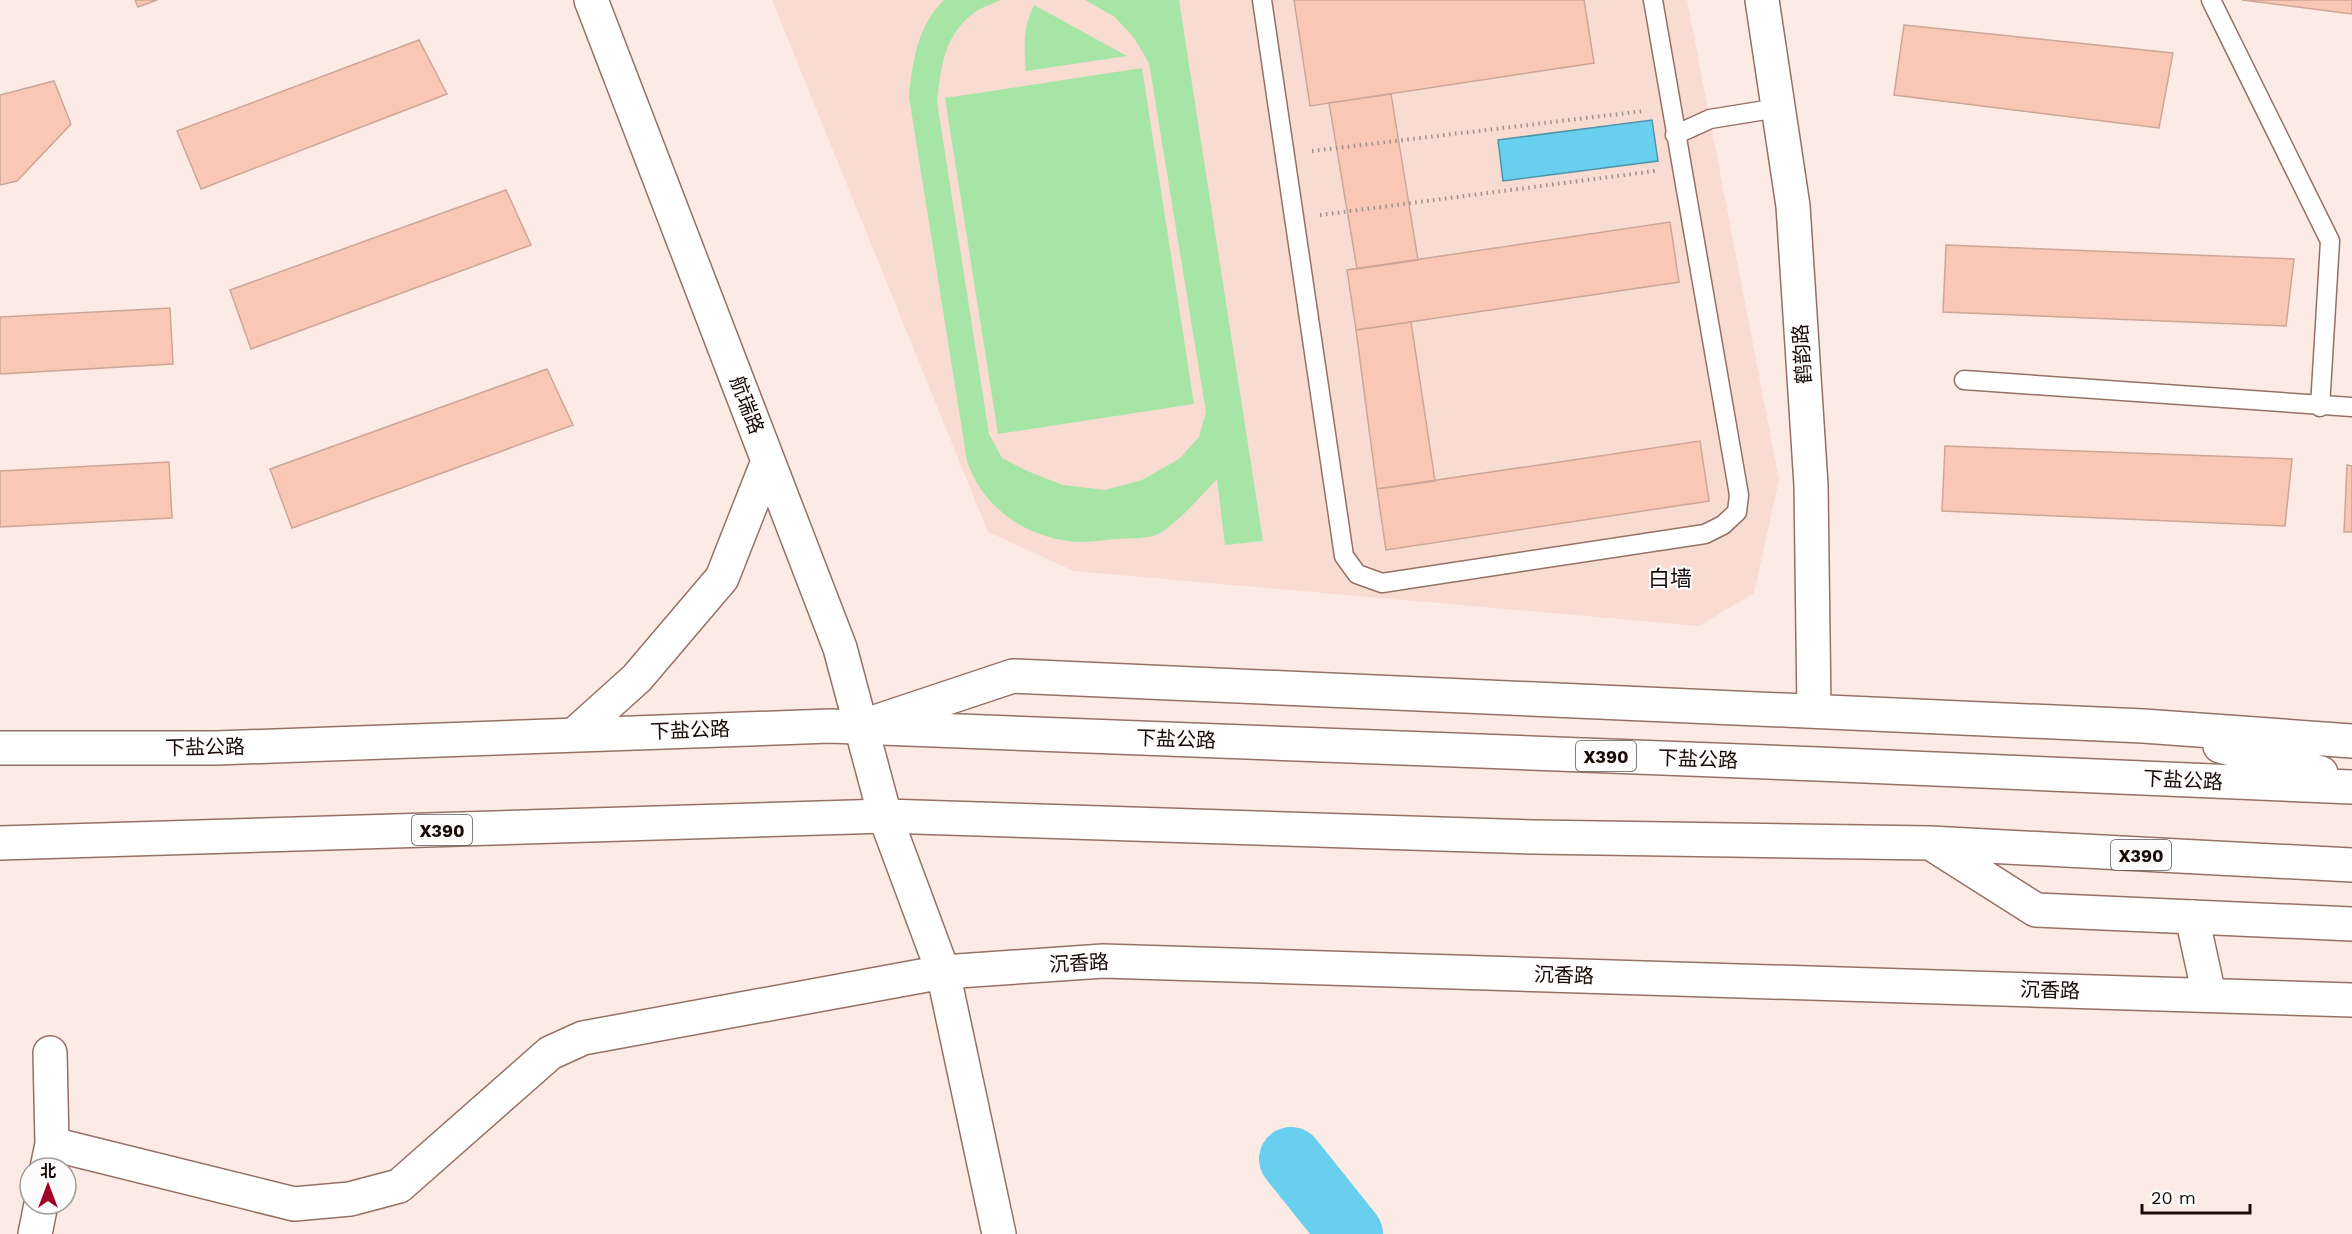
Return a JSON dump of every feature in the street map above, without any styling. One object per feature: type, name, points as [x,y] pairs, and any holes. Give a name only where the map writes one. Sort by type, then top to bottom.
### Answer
[{"type":"main road","name":"航瑞路","points":[[591,0],[840,648],[885,816]]},
{"type":"main road","name":"鹤韵路","points":[[1762,0],[1793,206],[1811,485],[1814,710]]},
{"type":"main road","points":[[576,734],[637,678],[722,578],[768,461]]},
{"type":"main road","points":[[860,727],[1013,676],[1814,710],[2143,726],[2352,741]]},
{"type":"main road","name":"下盐公路","points":[[0,748],[216,748],[830,726],[2352,788]]},
{"type":"main road","points":[[2143,726],[2352,781]]},
{"type":"main road","points":[[885,816],[943,972],[999,1234]]},
{"type":"main road","name":"X390","points":[[0,843],[885,816],[1534,837],[1930,843],[2352,865]]},
{"type":"main road","points":[[1930,843],[2036,910],[2352,924]]},
{"type":"main road","points":[[2192,917],[2209,995]]},
{"type":"main road","name":"沉香路","points":[[78,1162],[294,1204],[350,1199],[399,1186],[550,1053],[583,1038],[943,972],[1103,961],[2352,1000]]},
{"type":"main road","points":[[49,1156],[50,1053]]},
{"type":"main road","points":[[35,1234],[39,1216]]},
{"type":"lane","points":[[1262,0],[1344,556],[1357,574],[1382,583],[1705,534],[1723,525],[1737,512],[1739,495],[1653,0]]},
{"type":"lane","points":[[2211,0],[2330,241],[2320,406]]},
{"type":"lane","points":[[1675,135],[1710,119],[1778,108]]},
{"type":"lane","points":[[1964,380],[2352,407]]},
{"type":"path","points":[[1284,154],[1653,110],[1675,135],[1657,171],[1294,218]]},
{"type":"shaded area","points":[[772,0],[1687,0],[1779,480],[1754,593],[1699,626],[1074,571],[988,532]]},
{"type":"green space","points":[[944,0],[1001,0],[975,12],[950,41],[940,76],[937,102],[989,434],[1002,458],[1027,471],[1063,485],[1105,490],[1142,480],[1179,459],[1199,437],[1206,412],[1149,63],[1134,38],[1115,17],[1085,0],[1179,0],[1263,541],[1225,545],[1217,479],[1179,518],[1156,535],[1078,542],[1060,540],[1025,528],[996,507],[974,478],[967,461],[909,97],[912,71],[922,32]]},
{"type":"green space","points":[[1034,5],[1127,56],[1026,71],[1025,37]]},
{"type":"green space","points":[[1142,68],[1194,404],[998,434],[945,98]]},
{"type":"water","points":[[1652,120],[1658,161],[1503,181],[1498,140]]},
{"type":"building","points":[[135,0],[157,0],[138,7]]},
{"type":"building","points":[[1294,0],[1584,0],[1594,63],[1310,106]]},
{"type":"building","points":[[2242,0],[2352,0],[2352,14]]},
{"type":"building","points":[[1904,25],[2173,53],[2159,128],[1894,95]]},
{"type":"building","points":[[419,40],[447,94],[201,189],[177,131]]},
{"type":"building","points":[[54,81],[71,124],[17,181],[0,185],[0,95]]},
{"type":"building","points":[[1391,94],[1418,260],[1357,269],[1329,103]]},
{"type":"building","points":[[506,190],[531,245],[251,349],[230,290]]},
{"type":"building","points":[[1670,222],[1679,282],[1356,330],[1347,270]]},
{"type":"building","points":[[1946,245],[2294,259],[2286,326],[1943,312]]},
{"type":"building","points":[[170,308],[173,364],[0,374],[0,317]]},
{"type":"building","points":[[1411,322],[1435,481],[1377,489],[1356,330]]},
{"type":"building","points":[[547,369],[573,425],[292,528],[270,469]]},
{"type":"building","points":[[1700,441],[1709,501],[1386,550],[1377,489]]},
{"type":"building","points":[[1945,446],[2292,459],[2285,526],[1942,511]]},
{"type":"building","points":[[169,462],[172,518],[0,527],[0,471]]},
{"type":"building","points":[[2347,465],[2352,466],[2352,532],[2344,532]]},
{"type":"waterway","points":[[1291,1159],[1351,1234]]},
{"type":"district","name":"白墙","points":[[1670,578]]}]
